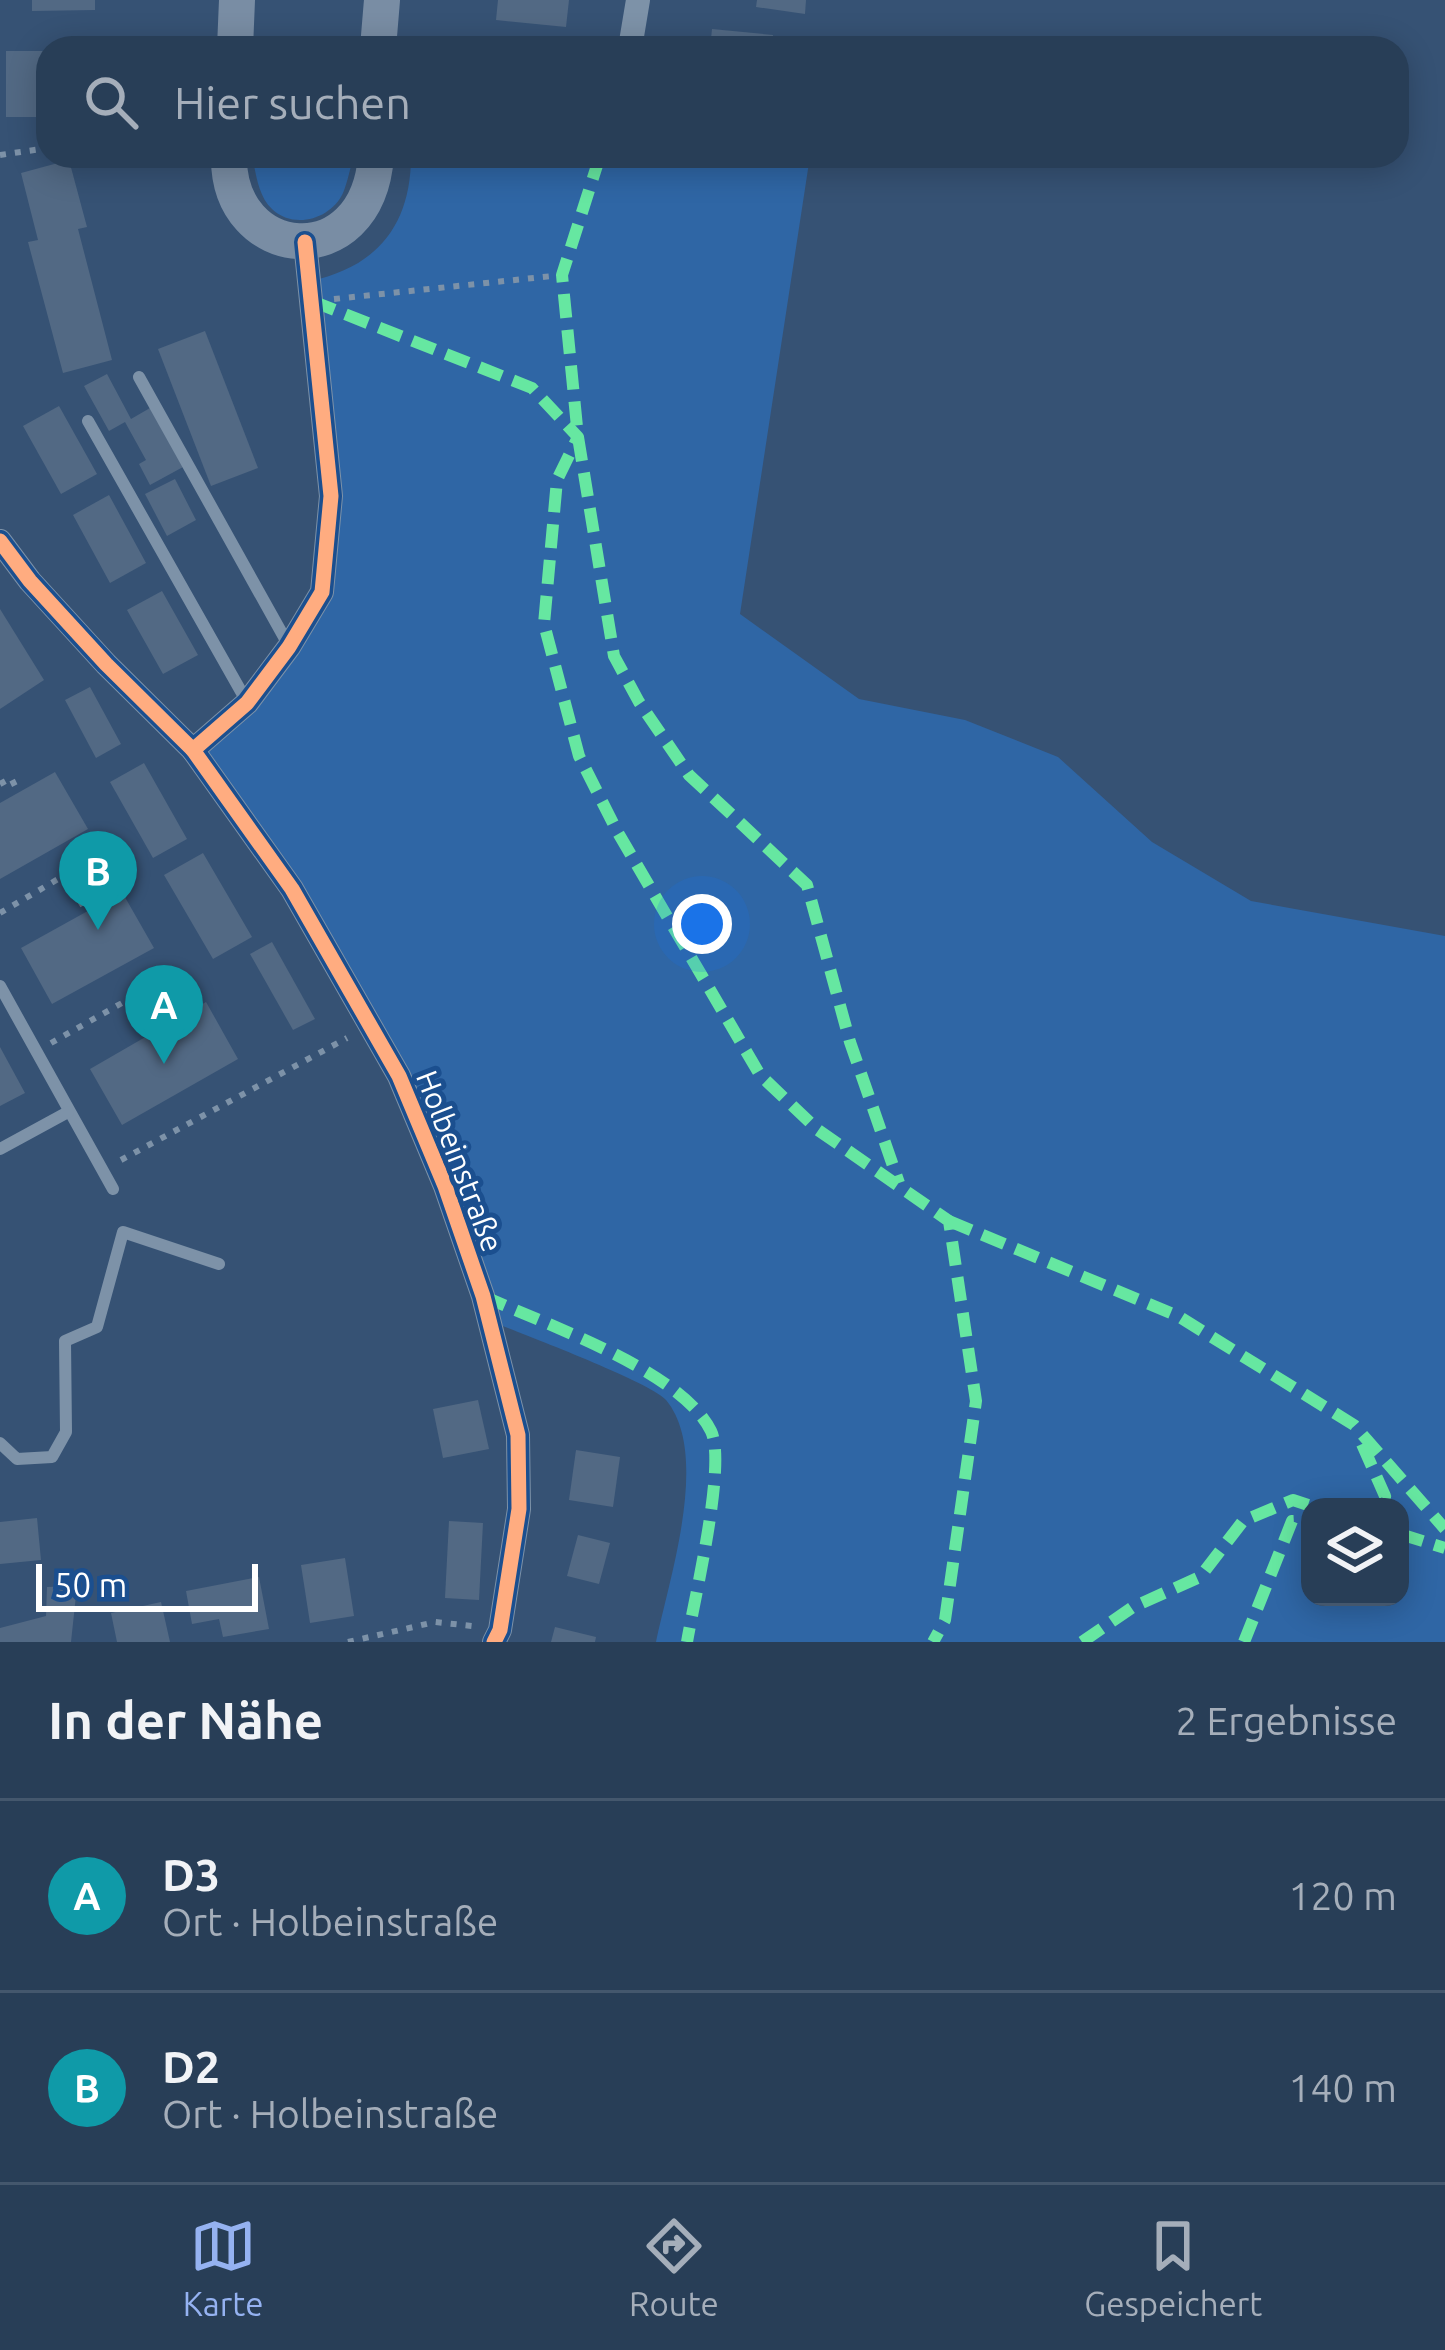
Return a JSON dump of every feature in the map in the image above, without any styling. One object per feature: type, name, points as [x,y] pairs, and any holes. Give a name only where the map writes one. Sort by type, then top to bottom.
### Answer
[{"type":"main road","points":[[236,36],[237,0]]},
{"type":"main road","points":[[379,36],[382,0]]},
{"type":"main road","points":[[232,168],[237,198],[248,217],[270,232],[305,242],[333,236],[360,214],[374,184],[375,168]]},
{"type":"street","points":[[632,36],[638,0]]},
{"type":"street","points":[[193,750],[247,703],[322,592],[331,496],[305,242]]},
{"type":"street","name":"Holbeinstraße","points":[[0,542],[106,664],[193,750],[292,889],[399,1076],[483,1295],[518,1435],[519,1509],[497,1636]]},
{"type":"lane","points":[[140,377],[289,647]]},
{"type":"lane","points":[[88,421],[247,703]]},
{"type":"lane","points":[[0,986],[113,1189]]},
{"type":"lane","points":[[0,1149],[68,1112]]},
{"type":"lane","points":[[0,1443],[17,1459],[52,1457],[66,1432],[65,1341],[97,1327],[123,1232],[219,1264]]},
{"type":"path","points":[[0,155],[36,150]]},
{"type":"path","points":[[312,302],[562,275]]},
{"type":"path","points":[[0,784],[11,778],[18,792]]},
{"type":"path","points":[[0,913],[65,874],[86,911]]},
{"type":"path","points":[[36,1052],[138,994],[158,1030]]},
{"type":"path","points":[[102,1170],[370,1025]]},
{"type":"path","points":[[348,1642],[434,1622],[497,1636]]},
{"type":"shaded area","points":[[255,168],[351,168],[337,202],[311,219],[281,215],[267,204]]},
{"type":"shaded area","points":[[410,168],[808,168],[740,614],[859,699],[965,720],[1058,757],[1152,842],[1251,901],[1445,936],[1445,1642],[656,1642],[683,1518],[685,1452],[679,1423],[656,1392],[490,1321],[399,1076],[193,750],[247,703],[322,592],[331,496],[310,281],[354,265],[386,239],[397,222]]},
{"type":"building","points":[[32,0],[95,0],[95,10],[32,11]]},
{"type":"building","points":[[498,0],[569,0],[566,27],[496,20]]},
{"type":"building","points":[[757,0],[806,0],[805,14],[756,7]]},
{"type":"building","points":[[712,29],[773,35],[773,36],[711,36]]},
{"type":"building","points":[[6,51],[36,51],[36,117],[6,117]]},
{"type":"building","points":[[71,168],[87,227],[78,229],[112,360],[63,373],[28,242],[38,240],[21,173]]},
{"type":"building","points":[[205,331],[258,468],[211,486],[158,349]]},
{"type":"building","points":[[107,374],[131,419],[150,408],[183,467],[150,485],[139,464],[146,460],[125,422],[109,431],[84,386]]},
{"type":"building","points":[[59,406],[97,474],[61,494],[23,426]]},
{"type":"building","points":[[175,479],[196,520],[167,536],[145,494]]},
{"type":"building","points":[[109,495],[146,563],[110,583],[73,515]]},
{"type":"building","points":[[162,591],[198,655],[163,674],[127,610]]},
{"type":"building","points":[[0,609],[44,680],[0,709]]},
{"type":"building","points":[[90,687],[121,744],[96,758],[65,700]]},
{"type":"building","points":[[144,763],[187,839],[153,858],[110,782]]},
{"type":"building","points":[[55,772],[88,829],[0,879],[0,803]]},
{"type":"building","points":[[203,853],[252,937],[213,959],[164,875]]},
{"type":"building","points":[[122,892],[154,948],[52,1004],[21,948]]},
{"type":"building","points":[[272,942],[315,1019],[293,1030],[250,954]]},
{"type":"building","points":[[206,1002],[238,1059],[122,1125],[90,1069]]},
{"type":"building","points":[[0,1047],[25,1093],[0,1106]]},
{"type":"building","points":[[478,1400],[489,1449],[443,1458],[433,1409]]},
{"type":"building","points":[[576,1450],[620,1457],[613,1507],[569,1500]]},
{"type":"building","points":[[37,1518],[41,1560],[0,1564],[0,1522]]},
{"type":"building","points":[[449,1521],[483,1523],[479,1600],[445,1598]]},
{"type":"building","points":[[578,1535],[610,1543],[599,1584],[567,1576]]},
{"type":"building","points":[[345,1558],[354,1616],[310,1623],[301,1565]]},
{"type":"building","points":[[259,1577],[269,1629],[223,1637],[219,1619],[192,1624],[186,1591]]},
{"type":"building","points":[[77,1586],[71,1642],[0,1642],[0,1628],[46,1616],[47,1587]]},
{"type":"building","points":[[161,1602],[170,1642],[117,1642],[111,1613]]},
{"type":"building","points":[[555,1627],[596,1637],[595,1642],[551,1642]]},
{"type":"marked path","points":[[596,168],[562,275],[578,437],[614,656],[689,775],[807,885],[850,1042],[899,1183]]},
{"type":"marked path","points":[[312,301],[532,388],[578,437],[557,480],[544,624],[579,756],[617,831],[760,1075],[818,1130],[949,1221],[976,1401],[945,1620],[933,1642]]},
{"type":"marked path","points":[[949,1221],[1178,1316],[1354,1425],[1445,1529]]},
{"type":"marked path","points":[[483,1296],[642,1369],[695,1409],[711,1431],[715,1448],[712,1501],[687,1642]]},
{"type":"marked path","points":[[1362,1444],[1385,1496],[1382,1498]]},
{"type":"marked path","points":[[1082,1642],[1133,1607],[1200,1577],[1243,1521],[1293,1500],[1301,1503]]},
{"type":"marked path","points":[[1244,1642],[1292,1521],[1301,1520]]},
{"type":"marked path","points":[[1409,1537],[1445,1548]]},
{"type":"cycle path","points":[[193,750],[247,703],[322,592],[331,496],[305,242]]},
{"type":"cycle path","points":[[0,541],[106,664],[193,750],[292,889],[399,1076],[445,1186],[483,1296],[518,1435],[519,1509],[500,1630],[494,1642]]},
{"type":"place","name":"D2","points":[[98,930]]},
{"type":"place","name":"D3","points":[[164,1064]]}]
